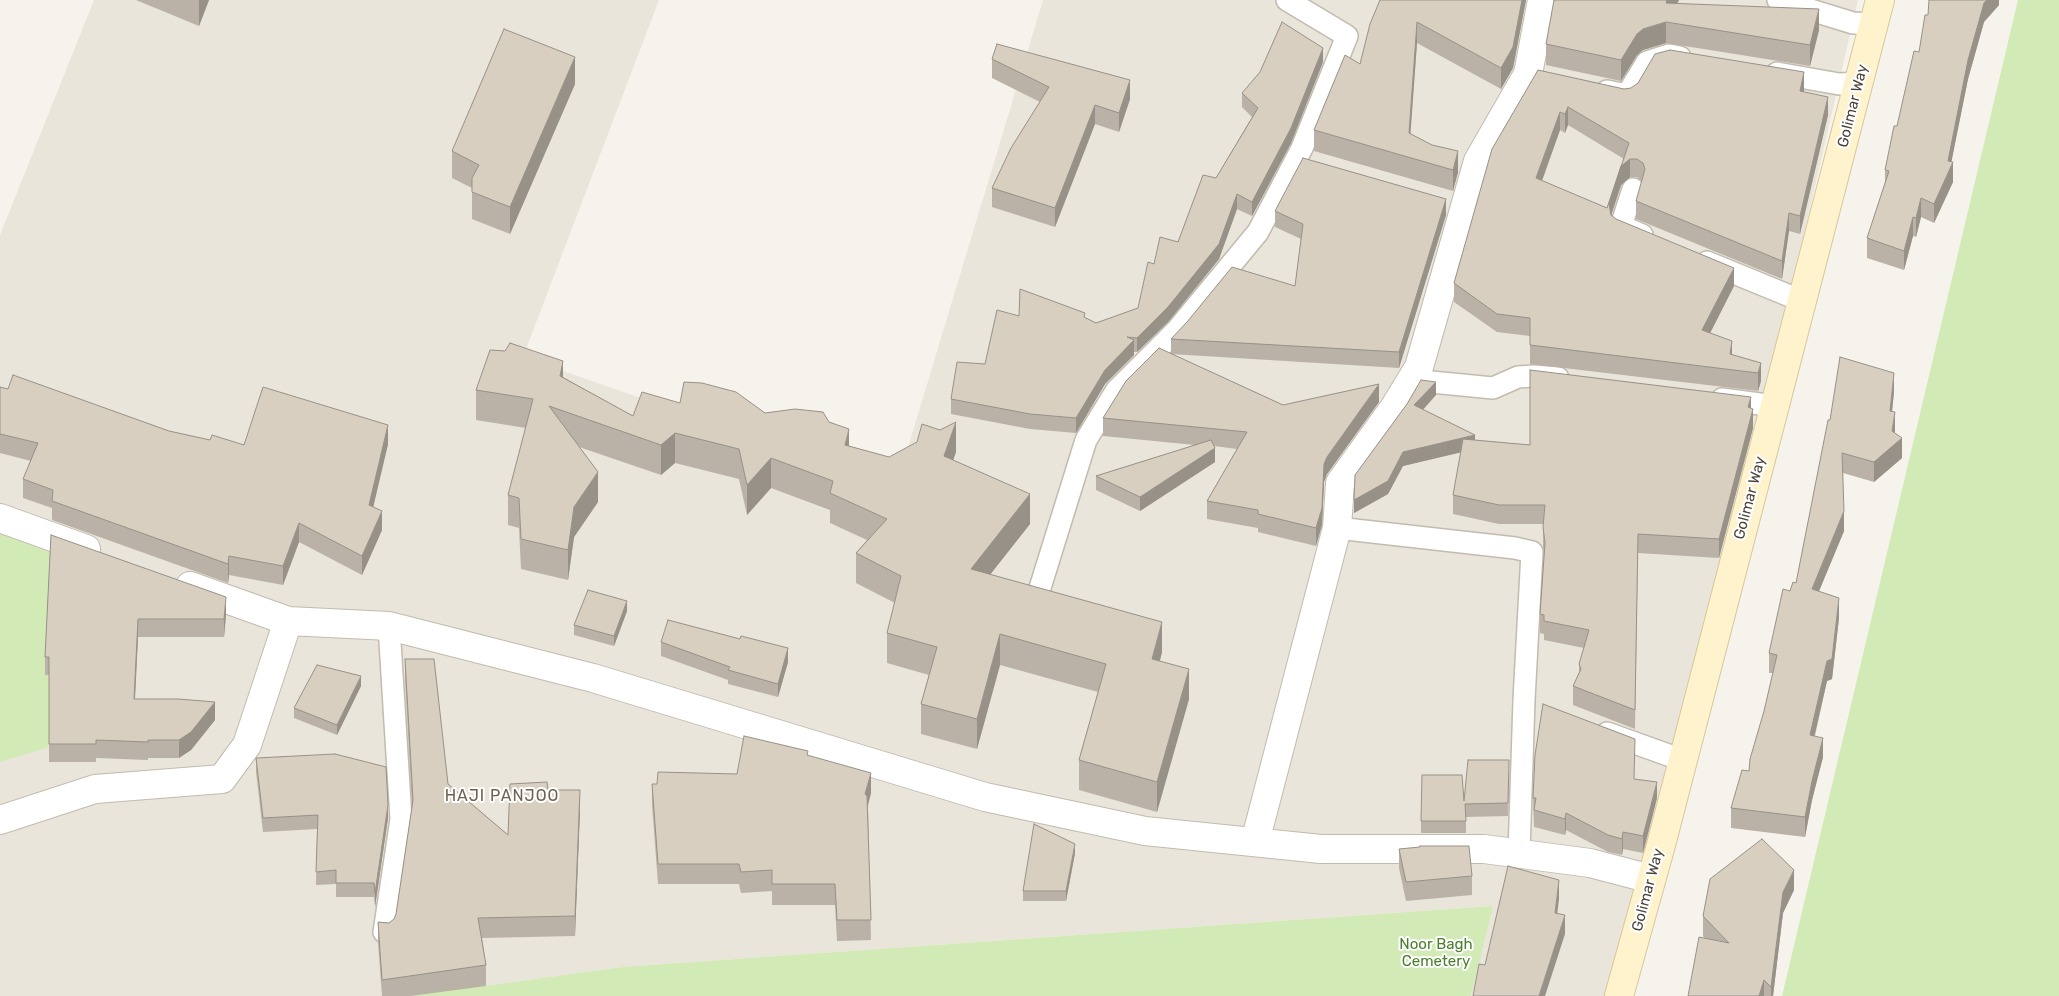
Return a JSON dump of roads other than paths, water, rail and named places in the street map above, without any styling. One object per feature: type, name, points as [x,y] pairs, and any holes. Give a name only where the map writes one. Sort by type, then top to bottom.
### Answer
[{"type":"main road","name":"Golimar Way","points":[[1619,996],[1877,12]]},
{"type":"street","points":[[1255,842],[1337,528],[1340,483],[1394,408],[1418,367],[1455,205],[1478,161],[1537,76],[1542,0]]},
{"type":"street","points":[[0,518],[105,556]]},
{"type":"street","points":[[169,579],[288,621],[389,626],[593,678],[984,797],[1145,831],[1321,849],[1484,849],[1590,864],[1651,879]]},
{"type":"street","points":[[0,820],[95,789],[222,779],[247,745],[288,621]]},
{"type":"lane","points":[[1035,604],[1086,440],[1116,391],[1178,330],[1258,232],[1306,162],[1347,36],[1287,0]]},
{"type":"lane","points":[[1778,0],[1853,23],[1877,12]]},
{"type":"lane","points":[[1591,88],[1627,95],[1647,62],[1669,55],[1698,60]]},
{"type":"lane","points":[[1754,69],[1839,84],[1859,83]]},
{"type":"lane","points":[[1633,190],[1621,226],[1657,241]]},
{"type":"lane","points":[[1693,256],[1802,301]]},
{"type":"lane","points":[[1411,380],[1493,388],[1518,377],[1534,376],[1573,380]]},
{"type":"lane","points":[[1698,396],[1775,406]]},
{"type":"lane","points":[[1337,528],[1515,548],[1532,552],[1533,703],[1519,853]]},
{"type":"lane","points":[[384,932],[401,819],[389,626]]},
{"type":"lane","points":[[1586,723],[1607,733],[1682,760]]},
{"type":"district","name":"HAJI PANJOO","points":[[502,796]]},
{"type":"park label","name":"Noor Bagh Cemetery","points":[[1436,954]]}]
